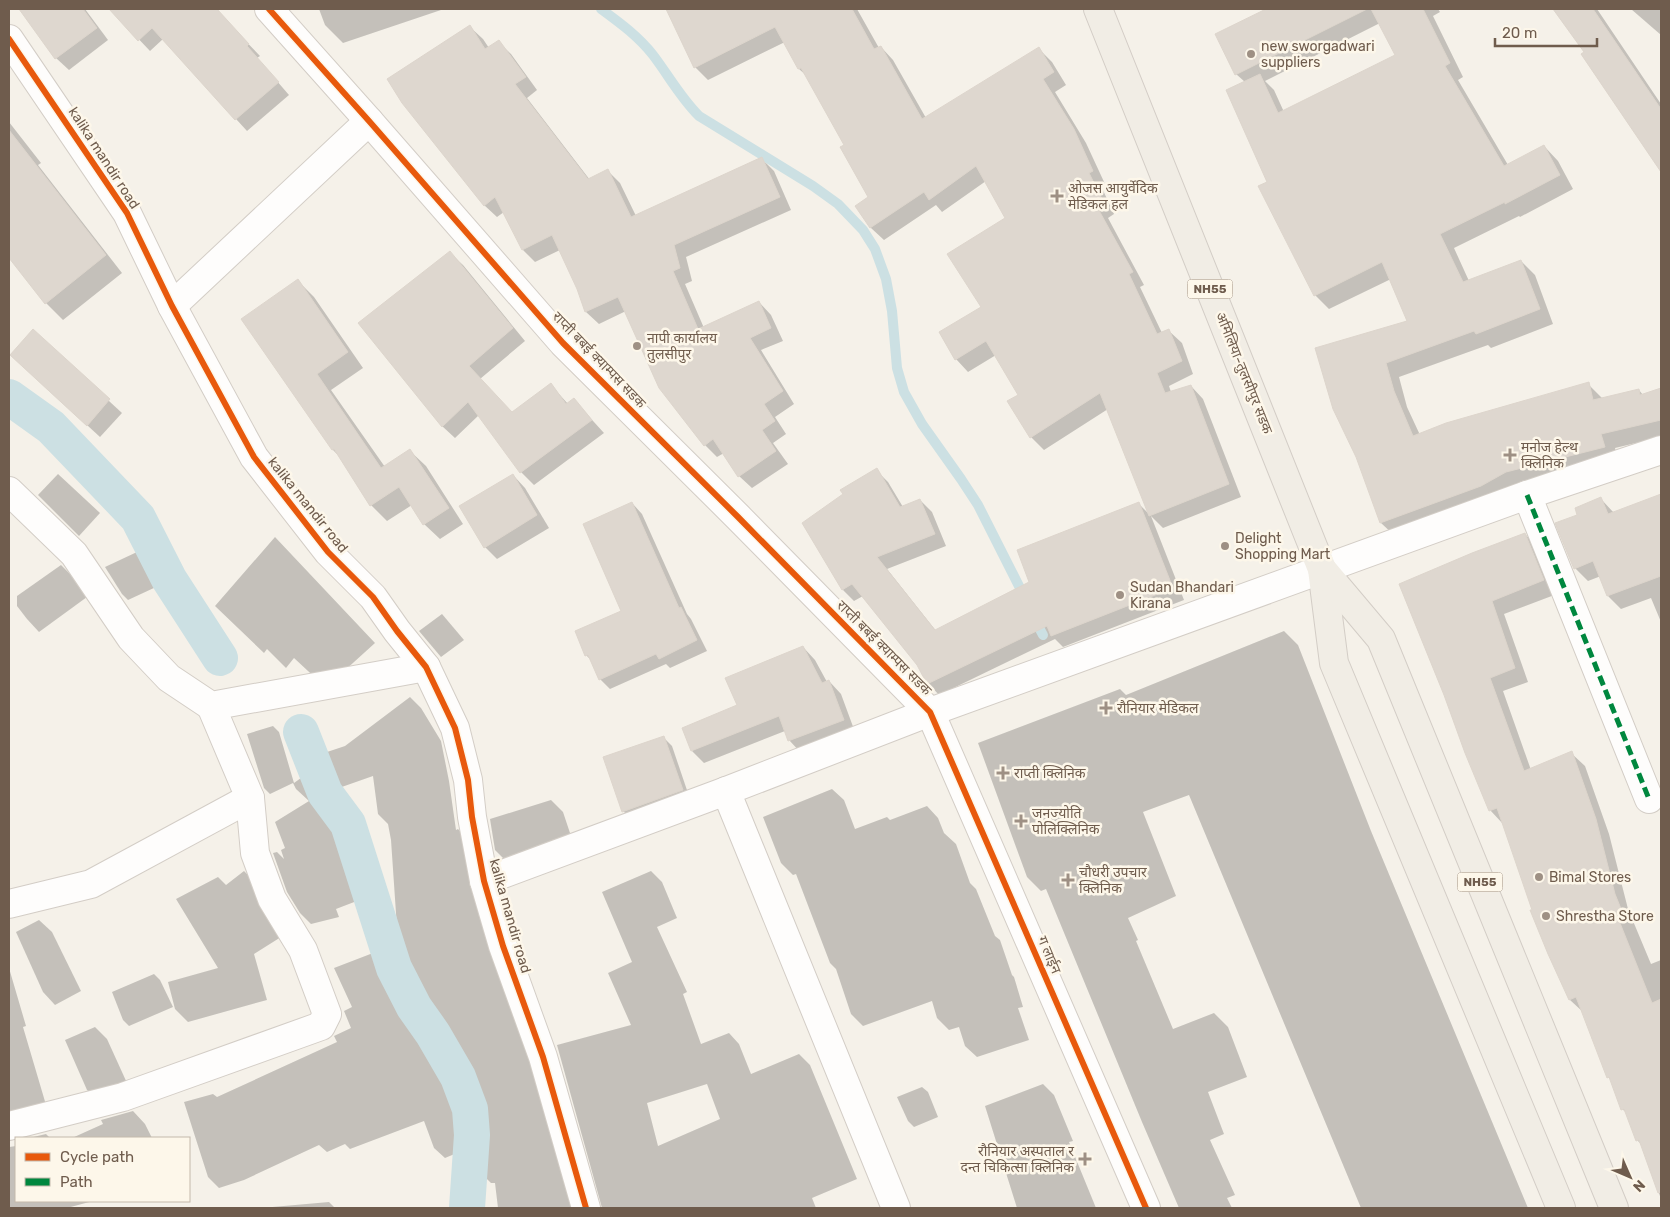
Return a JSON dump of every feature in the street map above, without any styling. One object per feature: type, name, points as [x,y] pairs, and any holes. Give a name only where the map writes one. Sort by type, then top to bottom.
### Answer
[{"type":"main road","name":"अमिलिया-तुलसीपुर सडक","points":[[1098,9],[1322,569]]},
{"type":"main road","name":"NH55","points":[[1322,569],[1334,663],[1561,1208]]},
{"type":"main road","name":"NH55","points":[[1322,569],[1380,639],[1614,1208]]},
{"type":"street","name":"राप्ती बबई क्याम्पस सडक","points":[[269,9],[369,120],[563,343],[930,712]]},
{"type":"street","name":"kalika mandir road","points":[[9,39],[127,213],[172,306],[254,457],[328,552],[374,597],[397,632],[426,667],[455,728],[468,780],[472,817],[484,881],[503,946],[543,1057],[586,1208]]},
{"type":"street","points":[[172,306],[369,120]]},
{"type":"street","points":[[484,881],[726,791],[930,712],[1527,494],[1661,450]]},
{"type":"street","points":[[9,491],[74,554],[131,638],[169,678],[211,706],[250,798],[254,853],[272,899],[303,950],[327,1014],[321,1026],[123,1097],[9,1126]]},
{"type":"street","points":[[1527,494],[1649,799]]},
{"type":"street","points":[[211,706],[426,667]]},
{"type":"street","name":"ग लाईन","points":[[930,712],[1146,1208]]},
{"type":"street","points":[[726,791],[896,1208]]},
{"type":"street","points":[[9,904],[91,884],[250,798]]},
{"type":"building","points":[[19,9],[83,9],[97,28],[55,59]]},
{"type":"building","points":[[109,9],[217,9],[249,44],[247,46],[279,82],[235,120],[152,28],[138,41]]},
{"type":"building","points":[[666,9],[852,9],[874,49],[881,46],[922,119],[1039,47],[1054,72],[1043,79],[1074,129],[1093,171],[1089,173],[1103,201],[1096,205],[1133,272],[1129,274],[1157,334],[1169,329],[1182,361],[1157,373],[1165,393],[1191,385],[1229,484],[1149,516],[1100,393],[1030,438],[1007,401],[1018,395],[986,341],[955,360],[939,332],[981,307],[947,254],[1005,218],[976,166],[929,200],[924,192],[870,228],[855,206],[868,197],[840,147],[844,145],[801,68],[798,69],[775,27],[694,68]]},
{"type":"building","name":"new sworgadwari suppliers","points":[[1266,9],[1367,9],[1235,75],[1215,34]]},
{"type":"building","points":[[1371,9],[1423,9],[1450,63],[1445,66],[1504,166],[1544,145],[1560,175],[1505,204],[1505,202],[1440,234],[1463,282],[1521,260],[1540,309],[1476,334],[1474,331],[1386,363],[1394,391],[1413,436],[1446,423],[1589,382],[1593,400],[1639,389],[1640,395],[1661,388],[1661,420],[1601,434],[1605,447],[1506,472],[1481,486],[1380,523],[1356,457],[1333,409],[1315,348],[1407,321],[1382,262],[1314,296],[1258,186],[1267,182],[1226,90],[1260,74],[1278,113],[1395,55]]},
{"type":"building","points":[[1553,9],[1593,9],[1661,109],[1661,172],[1581,54],[1584,52]]},
{"type":"building","points":[[470,25],[485,49],[499,40],[526,77],[515,84],[588,179],[608,169],[631,217],[762,157],[780,197],[674,245],[680,268],[673,271],[698,329],[759,301],[771,328],[750,338],[783,391],[764,404],[775,421],[762,430],[776,451],[738,477],[713,439],[704,446],[659,388],[618,297],[585,312],[577,289],[552,235],[522,250],[495,197],[484,206],[402,103],[387,79]]},
{"type":"building","points":[[9,130],[106,255],[45,304],[9,258]]},
{"type":"building","points":[[450,251],[513,328],[469,366],[512,412],[551,383],[566,404],[574,398],[592,420],[520,473],[468,402],[442,427],[358,323]]},
{"type":"building","points":[[298,279],[348,352],[317,374],[381,468],[410,449],[449,508],[423,525],[399,487],[370,506],[334,449],[332,450],[241,319]]},
{"type":"building","points":[[33,329],[110,399],[87,426],[10,355]]},
{"type":"building","points":[[877,468],[900,507],[920,499],[935,534],[877,557],[935,630],[1029,582],[1017,550],[1139,502],[1173,588],[1051,636],[1047,626],[927,684],[917,665],[852,584],[842,590],[802,523],[843,494],[840,490]]},
{"type":"building","points":[[513,474],[537,515],[484,548],[459,506]]},
{"type":"building","points":[[1661,494],[1661,576],[1607,596],[1593,561],[1574,569],[1555,523],[1577,515],[1575,508],[1601,497],[1608,514]]},
{"type":"building","points":[[632,502],[679,608],[681,607],[697,640],[659,659],[656,654],[599,680],[588,655],[585,656],[575,631],[621,611],[583,524]]},
{"type":"building","points":[[1525,533],[1544,580],[1492,601],[1515,668],[1490,678],[1524,771],[1572,751],[1596,819],[1615,894],[1626,921],[1620,923],[1652,1003],[1661,999],[1661,1192],[1658,1193],[1639,1140],[1636,1141],[1624,1109],[1621,1110],[1576,997],[1569,1000],[1548,954],[1530,910],[1532,910],[1497,808],[1489,811],[1399,584]]},
{"type":"building","points":[[803,646],[822,683],[829,680],[844,720],[788,741],[779,716],[691,751],[682,728],[737,705],[725,678]]},
{"type":"building","points":[[664,736],[683,790],[622,812],[603,757]]},
{"type":"waterway","points":[[601,9],[647,48],[699,116],[813,186],[838,204],[863,230],[875,249],[886,279],[892,311],[897,368],[904,392],[922,424],[978,505],[1025,598]]},
{"type":"waterway","points":[[9,397],[51,427],[138,518],[169,579],[220,658]]},
{"type":"waterway","points":[[1034,618],[1043,635]]},
{"type":"waterway","points":[[301,732],[325,793],[348,824],[394,968],[414,1007],[433,1034],[458,1077],[470,1109],[472,1135],[467,1208]]},
{"type":"marked path","points":[[1527,495],[1649,799]]},
{"type":"cycle path","points":[[269,9],[563,343],[930,712],[1146,1208]]},
{"type":"cycle path","points":[[9,39],[127,213],[172,306],[254,457],[328,552],[373,597],[426,667],[455,728],[468,780],[472,817],[484,881],[503,946],[543,1057],[586,1208]]},
{"type":"place","name":"new sworgadwari suppliers","points":[[1251,54]]},
{"type":"place","name":"ओजस आयुर्वेदिक मेडिकल हल","points":[[1057,196]]},
{"type":"place","name":"नापी कार्यालय तुलसीपुर","points":[[637,346]]},
{"type":"place","name":"मनोज हेल्थ क्लिनिक","points":[[1510,455]]},
{"type":"place","name":"Delight Shopping Mart","points":[[1225,546]]},
{"type":"place","name":"Sudan Bhandari Kirana","points":[[1120,595]]},
{"type":"place","name":"रौनियार मेडिकल","points":[[1106,708]]},
{"type":"place","name":"राप्ती क्लिनिक","points":[[1003,773]]},
{"type":"place","name":"जनज्योति पोलिक्लिनिक","points":[[1021,821]]},
{"type":"place","name":"Bimal Stores","points":[[1539,877]]},
{"type":"place","name":"चौधरी उपचार क्लिनिक","points":[[1068,880]]},
{"type":"place","name":"Shrestha Store","points":[[1546,916]]},
{"type":"place","name":"रौनियार अस्पताल र दन्त चिकित्सा क्लिनिक","points":[[1085,1159]]}]
